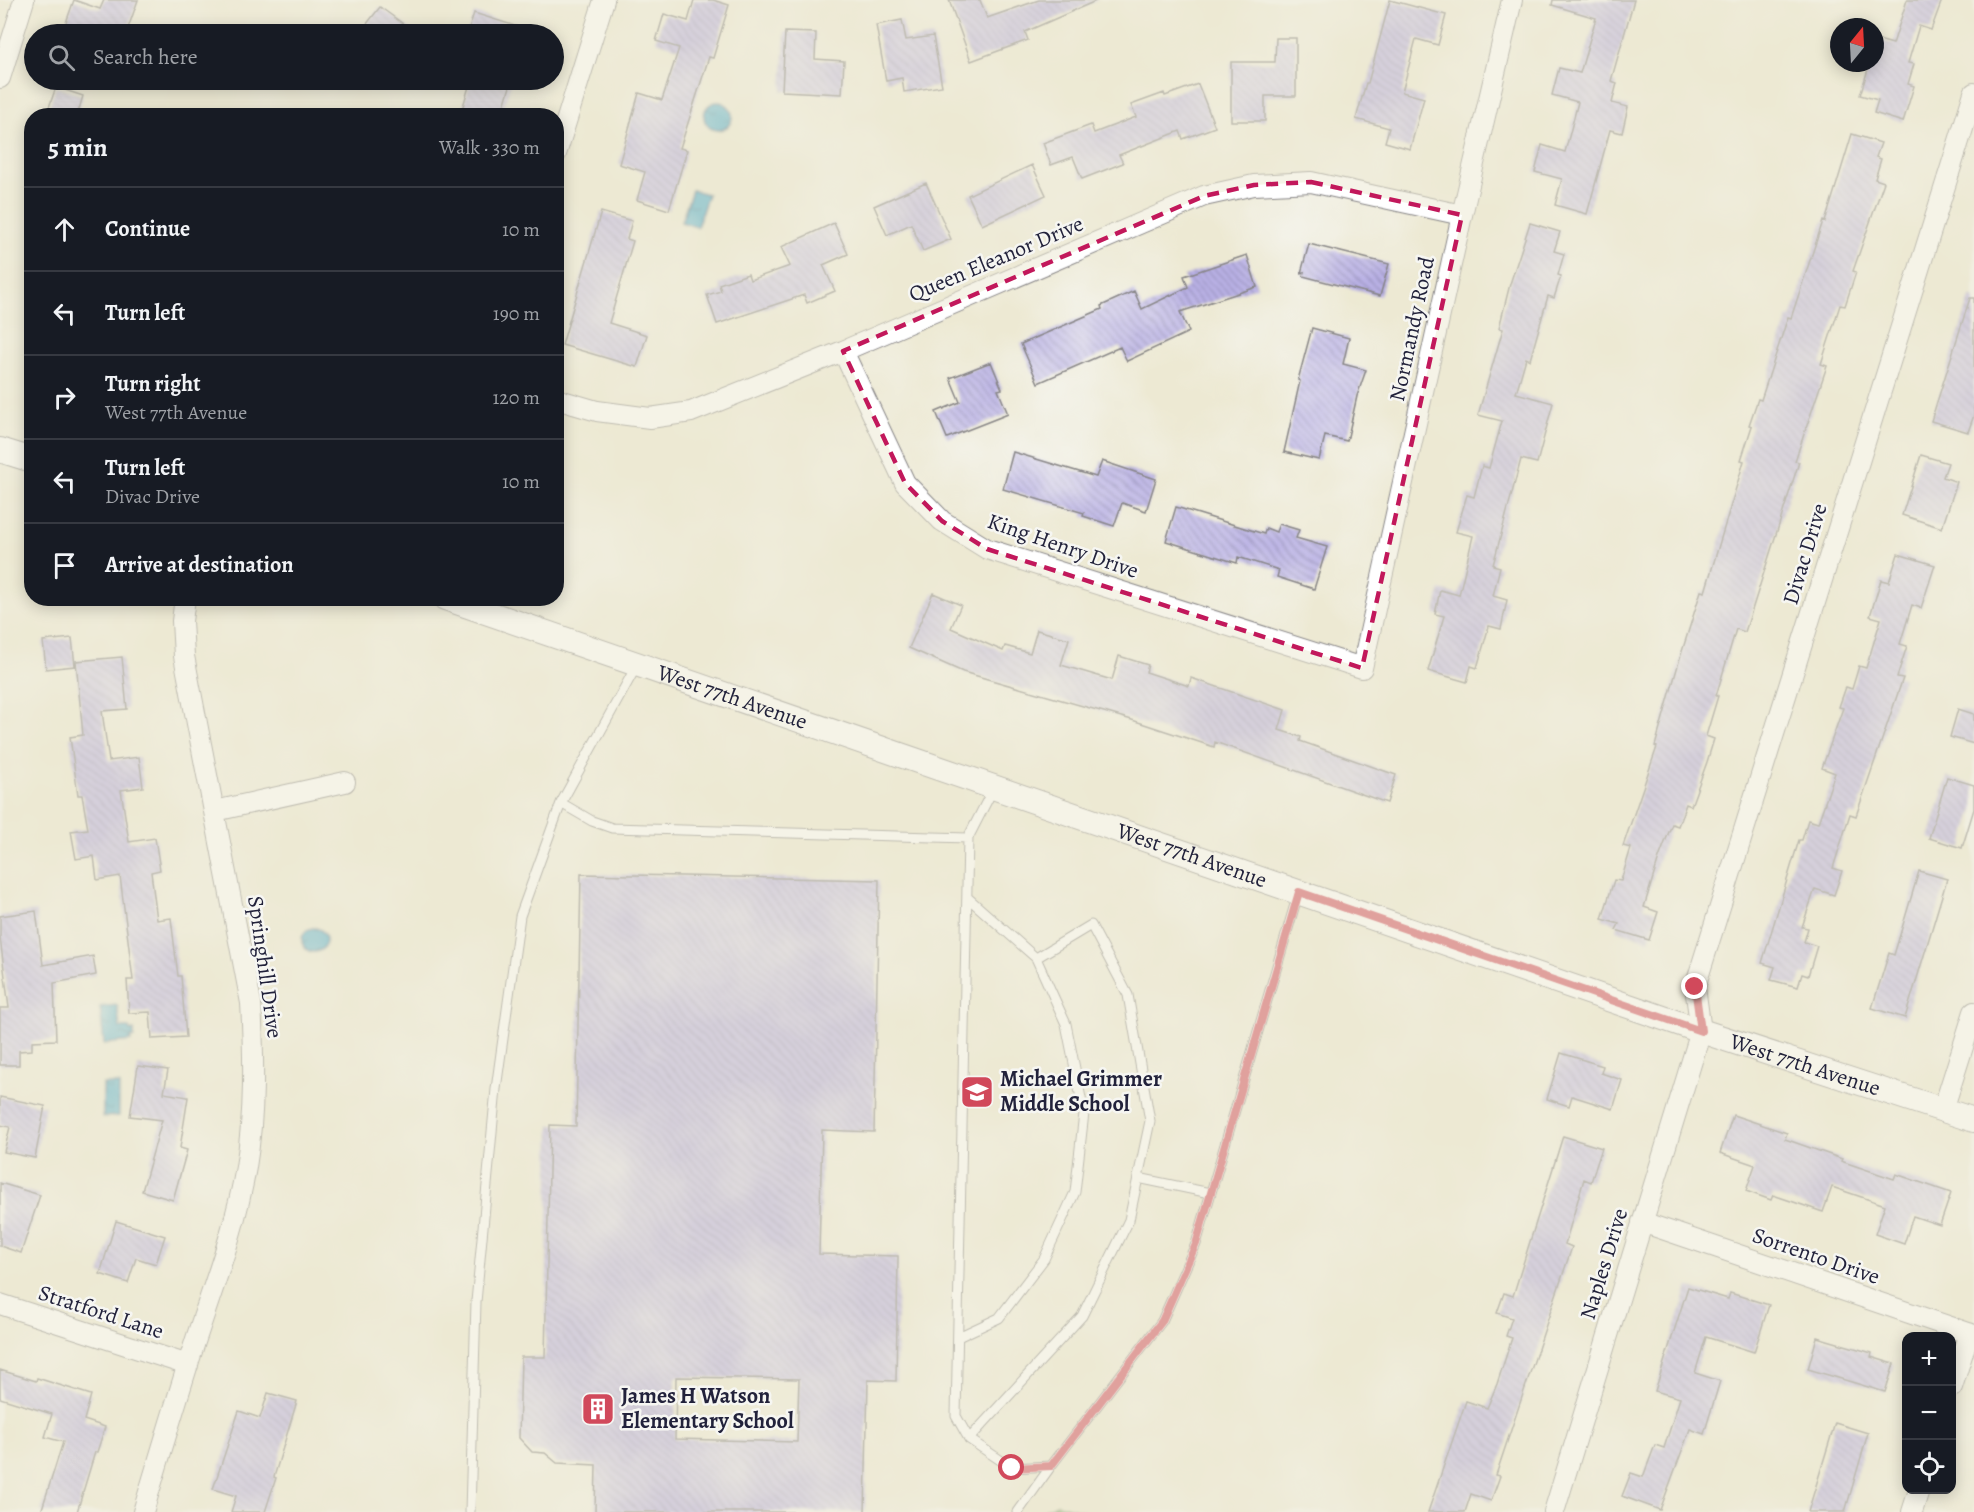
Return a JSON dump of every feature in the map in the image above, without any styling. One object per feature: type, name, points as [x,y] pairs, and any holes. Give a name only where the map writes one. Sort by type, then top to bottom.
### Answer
[{"type":"street","points":[[0,78],[24,0]]},
{"type":"street","points":[[564,128],[604,0]]},
{"type":"street","name":"Normandy Road","points":[[1362,668],[1512,0]]},
{"type":"street","name":"Divac Drive","points":[[1701,1031],[1695,987],[1970,117],[1974,93]]},
{"type":"street","name":"Queen Eleanor Drive","points":[[564,401],[597,411],[650,418],[691,412],[843,351],[1204,196],[1254,185],[1311,182],[1462,215]]},
{"type":"street","name":"King Henry Drive","points":[[843,351],[905,483],[942,521],[987,549],[1362,668]]},
{"type":"street","points":[[0,450],[24,458]]},
{"type":"street","name":"Springhill Drive","points":[[143,1512],[230,1239],[246,1167],[254,1054],[251,1003],[184,657],[182,621],[184,606]]},
{"type":"street","name":"West 77th Avenue","points":[[468,606],[1701,1031],[1974,1120]]},
{"type":"street","points":[[215,812],[345,782]]},
{"type":"street","points":[[1943,1110],[1974,1012]]},
{"type":"street","name":"Naples Drive","points":[[1554,1512],[1701,1031]]},
{"type":"street","name":"Sorrento Drive","points":[[1642,1222],[1971,1334]]},
{"type":"street","name":"Stratford Lane","points":[[0,1304],[188,1365]]},
{"type":"street","points":[[1953,1386],[1971,1334]]},
{"type":"street","points":[[1912,1512],[1918,1494]]},
{"type":"lane","points":[[470,1512],[476,1302],[496,1089],[520,916],[561,803],[637,664]]},
{"type":"lane","points":[[994,787],[968,837],[957,1416],[969,1439],[1012,1468],[1051,1466]]},
{"type":"lane","points":[[561,803],[592,821],[612,828],[968,837]]},
{"type":"lane","points":[[1018,1512],[1162,1321],[1196,1244],[1299,892]]},
{"type":"lane","points":[[958,1337],[999,1318],[1044,1259],[1074,1192],[1084,1113],[1066,1024],[1036,958],[967,897]]},
{"type":"lane","points":[[969,1439],[1082,1316],[1129,1220],[1150,1121],[1128,995],[1090,925],[1036,958]]},
{"type":"lane","points":[[1138,1178],[1210,1193]]},
{"type":"highlighted area","points":[[1311,182],[1462,215],[1362,668],[987,549],[942,521],[905,483],[843,351],[1204,196],[1254,185]]},
{"type":"green space","points":[[1057,1504],[1084,1512],[1040,1512]]},
{"type":"water","points":[[718,102],[728,106],[732,116],[728,126],[718,130],[708,126],[704,116],[708,106]]},
{"type":"water","points":[[692,190],[708,194],[697,227],[681,222]]},
{"type":"water","points":[[314,928],[323,931],[326,940],[323,949],[314,952],[305,949],[302,940],[305,931]]},
{"type":"water","points":[[117,1005],[120,1028],[134,1030],[134,1037],[130,1038],[131,1041],[104,1044],[100,1007]]},
{"type":"water","points":[[103,1084],[119,1084],[119,1116],[103,1117]]},
{"type":"building","points":[[74,0],[100,9],[104,0],[138,0],[130,24],[66,24]]},
{"type":"building","points":[[694,0],[713,0],[729,5],[713,58],[709,57],[680,148],[687,150],[669,210],[637,200],[645,172],[619,164],[639,93],[662,100],[679,48],[656,41],[664,14],[688,21]]},
{"type":"building","points":[[949,0],[980,0],[987,18],[1039,0],[1098,0],[1025,32],[1028,40],[971,61]]},
{"type":"building","points":[[1390,0],[1446,15],[1438,45],[1416,39],[1402,92],[1424,98],[1410,149],[1385,142],[1389,128],[1356,119]]},
{"type":"building","points":[[1553,0],[1634,0],[1611,81],[1617,83],[1612,103],[1628,107],[1622,133],[1610,130],[1587,214],[1555,205],[1562,179],[1535,172],[1542,145],[1565,152],[1578,102],[1552,95],[1559,68],[1580,73],[1596,18],[1552,5]]},
{"type":"building","points":[[1907,0],[1942,0],[1931,30],[1919,26],[1908,63],[1914,64],[1908,84],[1914,86],[1903,122],[1874,113],[1878,100],[1860,95],[1867,72],[1884,72],[1884,42],[1893,44]]},
{"type":"building","points":[[380,7],[403,24],[367,24]]},
{"type":"building","points":[[474,13],[509,24],[470,24]]},
{"type":"building","points":[[902,20],[906,40],[933,36],[942,86],[904,92],[902,78],[886,81],[876,25]]},
{"type":"building","points":[[785,32],[816,33],[815,59],[844,61],[842,94],[782,91]]},
{"type":"building","points":[[1276,38],[1296,38],[1296,96],[1265,96],[1265,121],[1231,121],[1231,62],[1275,62]]},
{"type":"building","points":[[1198,84],[1215,127],[1183,139],[1180,131],[1119,155],[1123,163],[1082,179],[1073,157],[1051,165],[1043,143],[1091,125],[1094,133],[1136,117],[1131,105]]},
{"type":"building","points":[[55,90],[65,90],[83,96],[79,108],[49,108]]},
{"type":"building","points":[[468,90],[509,90],[503,108],[462,108]]},
{"type":"building","points":[[1852,134],[1881,143],[1876,157],[1881,159],[1875,179],[1884,182],[1853,271],[1856,272],[1845,306],[1840,305],[1821,364],[1827,366],[1795,461],[1799,462],[1745,632],[1736,629],[1706,736],[1714,739],[1707,762],[1691,806],[1686,804],[1678,826],[1672,824],[1659,858],[1644,907],[1658,912],[1649,940],[1616,930],[1619,924],[1602,919],[1614,880],[1621,881],[1631,848],[1623,846],[1657,747],[1655,746],[1701,591],[1705,592],[1744,461],[1741,460],[1752,426],[1749,425],[1758,399],[1761,400],[1788,317],[1791,318],[1823,221],[1825,222]]},
{"type":"building","points":[[1032,165],[1046,195],[982,225],[968,195]]},
{"type":"building","points":[[926,183],[951,239],[923,251],[911,224],[887,235],[874,206]]},
{"type":"building","points":[[601,212],[632,221],[627,239],[633,241],[609,323],[647,335],[637,367],[564,346],[564,338]]},
{"type":"building","points":[[834,223],[848,254],[823,265],[835,291],[807,303],[804,295],[717,324],[707,295],[721,291],[719,284],[748,274],[750,280],[790,266],[781,247]]},
{"type":"building","points":[[1530,223],[1560,232],[1554,251],[1564,254],[1558,275],[1561,276],[1554,298],[1548,296],[1530,360],[1526,358],[1516,393],[1553,403],[1537,463],[1521,459],[1493,565],[1500,567],[1493,596],[1507,600],[1501,629],[1489,626],[1477,668],[1471,666],[1467,682],[1428,671],[1444,616],[1435,614],[1440,590],[1459,595],[1473,536],[1456,532],[1467,495],[1474,497],[1482,466],[1489,468],[1502,421],[1478,415],[1503,329],[1499,328],[1510,284]]},
{"type":"building","points":[[1309,244],[1389,264],[1380,296],[1303,276],[1304,272],[1301,273]]},
{"type":"building","points":[[1247,255],[1257,287],[1180,312],[1189,332],[1127,361],[1120,347],[1038,383],[1021,344],[1102,309],[1101,306],[1134,291],[1142,309],[1188,287],[1184,276]]},
{"type":"building","points":[[1970,298],[1974,298],[1974,415],[1968,432],[1931,421]]},
{"type":"building","points":[[1312,328],[1349,338],[1343,364],[1366,370],[1357,396],[1347,441],[1325,436],[1319,460],[1284,452],[1300,381],[1298,380]]},
{"type":"building","points":[[991,362],[1002,389],[998,390],[1008,414],[947,438],[936,412],[960,402],[950,378]]},
{"type":"building","points":[[1013,452],[1096,477],[1102,461],[1156,479],[1146,511],[1122,503],[1114,526],[1083,516],[1084,513],[1003,489]]},
{"type":"building","points":[[1921,455],[1948,463],[1943,477],[1957,482],[1942,528],[1902,515]]},
{"type":"building","points":[[1176,507],[1264,534],[1266,528],[1276,532],[1279,524],[1299,530],[1296,538],[1327,547],[1314,589],[1277,577],[1279,570],[1238,557],[1237,563],[1166,541]]},
{"type":"building","points":[[1898,554],[1935,565],[1921,608],[1912,605],[1900,644],[1907,646],[1897,677],[1903,678],[1856,816],[1850,814],[1833,868],[1842,871],[1834,895],[1815,889],[1802,927],[1808,928],[1804,942],[1817,946],[1808,976],[1802,974],[1798,987],[1771,980],[1775,967],[1762,963],[1799,840],[1802,840],[1808,820],[1818,823],[1835,773],[1822,768],[1843,708],[1839,707],[1846,687],[1852,689],[1859,666],[1866,668],[1881,619],[1870,616],[1881,580],[1889,582]]},
{"type":"building","points":[[933,593],[961,605],[951,628],[1003,651],[1005,646],[1030,653],[1037,630],[1069,639],[1061,665],[1112,680],[1119,656],[1148,665],[1146,672],[1189,686],[1191,678],[1285,710],[1279,730],[1301,737],[1300,741],[1396,775],[1387,803],[1215,742],[1214,747],[1132,720],[963,672],[909,648]]},
{"type":"building","points":[[72,638],[75,666],[46,669],[43,641]]},
{"type":"building","points":[[122,657],[127,709],[102,711],[109,761],[139,757],[143,787],[121,790],[129,842],[155,838],[160,870],[151,872],[157,920],[171,918],[178,976],[181,976],[186,1037],[152,1039],[150,1012],[129,1013],[127,980],[133,980],[120,876],[97,880],[94,856],[76,859],[71,831],[88,829],[82,795],[78,795],[70,737],[83,735],[76,661]]},
{"type":"building","points":[[1958,709],[1974,714],[1974,744],[1950,737]]},
{"type":"building","points":[[1947,777],[1974,785],[1974,809],[1962,848],[1929,838]]},
{"type":"building","points":[[1919,871],[1947,879],[1905,1018],[1872,1008],[1889,953],[1894,955]]},
{"type":"building","points":[[581,874],[879,880],[874,1132],[822,1130],[819,1254],[898,1256],[896,1381],[868,1380],[865,1512],[595,1512],[596,1465],[557,1463],[545,1453],[532,1452],[519,1438],[521,1357],[545,1357],[550,1125],[576,1126]],"holes":[[[676,1377],[799,1379],[797,1442],[675,1439]]]},
{"type":"building","points":[[36,911],[43,965],[93,956],[96,975],[54,983],[56,1040],[32,1041],[32,1050],[19,1051],[19,1065],[0,1065],[0,1008],[9,1008],[0,938],[0,916]]},
{"type":"building","points":[[1561,1053],[1603,1066],[1601,1073],[1622,1080],[1613,1109],[1572,1096],[1569,1106],[1547,1099]]},
{"type":"building","points":[[138,1066],[168,1070],[164,1093],[188,1097],[180,1148],[187,1150],[173,1200],[142,1191],[162,1120],[130,1116]]},
{"type":"building","points":[[0,1097],[45,1106],[35,1158],[4,1152],[10,1127],[0,1125]]},
{"type":"building","points":[[1733,1115],[1787,1133],[1785,1139],[1842,1159],[1841,1161],[1894,1179],[1896,1174],[1951,1193],[1940,1225],[1913,1216],[1904,1244],[1875,1234],[1885,1205],[1832,1187],[1823,1212],[1773,1195],[1771,1200],[1746,1191],[1755,1165],[1720,1153]]},
{"type":"building","points":[[1563,1136],[1602,1148],[1591,1182],[1584,1179],[1565,1244],[1572,1247],[1496,1475],[1500,1476],[1491,1501],[1471,1494],[1465,1512],[1428,1512],[1466,1401],[1487,1408],[1497,1384],[1512,1338],[1506,1336],[1512,1318],[1497,1313],[1504,1293],[1513,1296]]},
{"type":"building","points":[[0,1183],[40,1195],[21,1253],[0,1246]]},
{"type":"building","points":[[116,1221],[165,1236],[156,1264],[136,1258],[128,1283],[100,1274]]},
{"type":"building","points":[[1688,1287],[1728,1299],[1730,1293],[1769,1305],[1754,1352],[1706,1337],[1695,1373],[1720,1381],[1704,1434],[1690,1429],[1660,1510],[1622,1496],[1631,1473],[1643,1477],[1655,1445],[1664,1448],[1680,1398],[1655,1391]]},
{"type":"building","points":[[1817,1337],[1872,1353],[1871,1357],[1894,1364],[1885,1392],[1808,1369]]},
{"type":"building","points":[[0,1370],[36,1381],[37,1378],[91,1395],[84,1420],[105,1427],[77,1512],[41,1512],[63,1442],[45,1437],[52,1414],[0,1398]]},
{"type":"building","points":[[268,1393],[297,1401],[274,1477],[276,1478],[265,1512],[231,1512],[236,1496],[213,1489],[239,1411],[260,1418]]},
{"type":"building","points":[[1835,1423],[1868,1433],[1845,1512],[1808,1512]]},
{"type":"place","name":"Michael Grimmer Middle School","points":[[977,1092]]},
{"type":"place","name":"James H Watson Elementary School","points":[[598,1409]]},
{"type":"route","points":[[1012,1468],[1051,1466],[1162,1321],[1196,1244],[1299,892],[1701,1031],[1695,987]]}]
